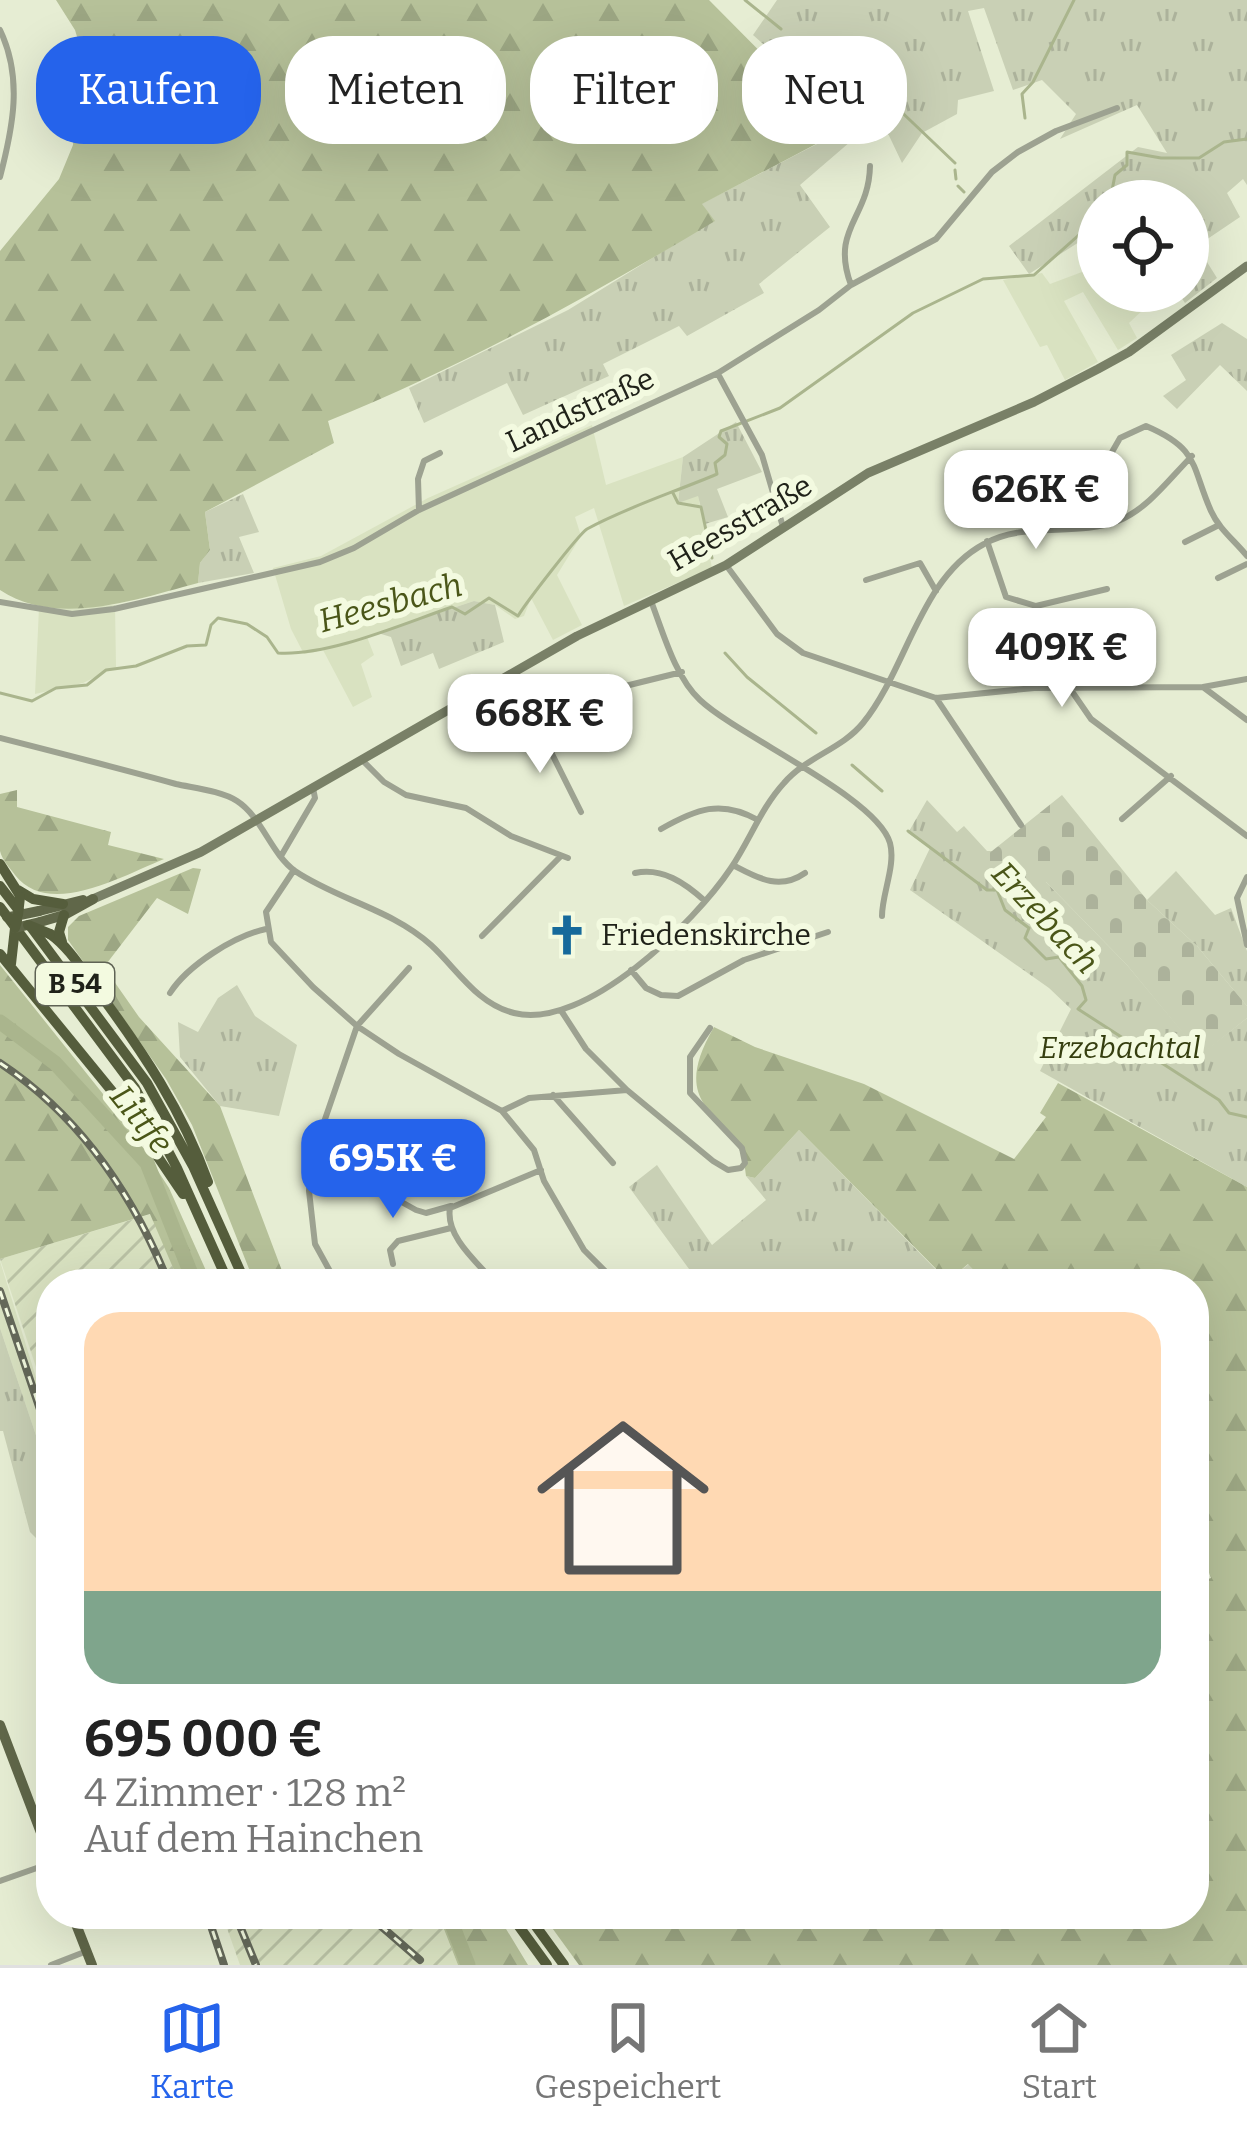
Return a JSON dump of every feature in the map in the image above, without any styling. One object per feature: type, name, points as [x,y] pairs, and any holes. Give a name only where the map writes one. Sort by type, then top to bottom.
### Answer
[{"type":"highway","points":[[0,864],[19,893],[63,910],[59,932],[63,945]]},
{"type":"highway","name":"B 54","points":[[0,886],[147,1083],[193,1166],[240,1269]]},
{"type":"highway","points":[[10,964],[19,893]]},
{"type":"highway","points":[[16,920],[50,934],[63,945],[175,1103],[229,1242]]},
{"type":"highway","name":"B 54","points":[[16,920],[135,1088],[223,1269]]},
{"type":"highway","points":[[0,954],[120,1101],[207,1231]]},
{"type":"highway","points":[[521,1929],[548,1965]]},
{"type":"highway","points":[[538,1929],[564,1965]]},
{"type":"main road","name":"Heesstraße","points":[[0,931],[16,920],[96,898],[201,852],[577,636],[726,566],[868,473],[1034,402],[1129,352],[1247,266]]},
{"type":"main road","points":[[0,1725],[36,1821]]},
{"type":"main road","points":[[78,1929],[92,1965]]},
{"type":"street","points":[[0,30],[10,51],[14,106],[0,177]]},
{"type":"street","name":"Landstraße","points":[[0,602],[72,614],[177,596],[320,562],[419,510],[718,373],[819,310],[851,284],[936,238],[992,172],[1018,152],[1056,131],[1117,108]]},
{"type":"street","points":[[851,284],[842,249],[870,188],[870,166]]},
{"type":"street","points":[[718,373],[762,454],[784,530]]},
{"type":"street","points":[[1104,466],[1120,438],[1146,426],[1192,456],[1220,525],[1247,560],[1218,578]]},
{"type":"street","points":[[419,510],[418,479],[424,460],[440,453]]},
{"type":"street","points":[[0,738],[235,799],[294,870],[388,914],[430,944],[494,1005],[524,1015],[562,1012],[631,970],[705,901],[734,865],[783,784],[856,731],[891,682],[936,591],[963,558],[987,541],[1115,523],[1141,507],[1192,456]]},
{"type":"street","points":[[1185,542],[1220,525]]},
{"type":"street","points":[[987,541],[1006,597],[1036,606],[1107,589]]},
{"type":"street","points":[[866,580],[920,563],[936,591]]},
{"type":"street","points":[[726,566],[789,645],[818,660],[936,698],[1034,688],[1203,687],[1247,679]]},
{"type":"street","points":[[651,601],[682,672],[700,700],[802,766],[888,837],[891,855],[882,916]]},
{"type":"street","points":[[531,719],[593,694],[682,672]]},
{"type":"street","points":[[504,677],[523,713],[539,728],[580,812]]},
{"type":"street","points":[[1203,687],[1247,720]]},
{"type":"street","points":[[1071,690],[1091,719],[1247,836]]},
{"type":"street","points":[[936,698],[1021,825]]},
{"type":"street","points":[[362,760],[406,795],[466,808],[511,836],[564,857],[482,937]]},
{"type":"street","points":[[1122,819],[1172,776]]},
{"type":"street","points":[[281,856],[315,798],[313,788]]},
{"type":"street","points":[[661,829],[715,806],[738,809],[758,820]]},
{"type":"street","points":[[734,865],[774,882],[793,881],[805,874]]},
{"type":"street","points":[[294,870],[271,902],[266,929],[271,942],[357,1026],[502,1111],[535,1150],[584,1250],[603,1269]]},
{"type":"street","points":[[635,873],[665,874],[705,901]]},
{"type":"street","points":[[1247,877],[1237,898],[1247,945]]},
{"type":"street","points":[[170,993],[180,978],[207,960],[251,932],[266,929]]},
{"type":"street","points":[[631,970],[646,988],[678,996],[744,960],[828,932]]},
{"type":"street","points":[[329,1269],[315,1244],[309,1174],[319,1129],[357,1026],[409,968]]},
{"type":"street","points":[[562,1012],[586,1049],[627,1090],[713,1161],[728,1169],[741,1168],[745,1162],[742,1148],[690,1093],[690,1057],[710,1028]]},
{"type":"street","points":[[502,1111],[529,1098],[627,1090]]},
{"type":"street","points":[[553,1096],[613,1163]]},
{"type":"street","points":[[363,1184],[426,1213],[541,1170]]},
{"type":"street","points":[[451,1206],[452,1228],[484,1269]]},
{"type":"street","points":[[393,1264],[390,1250],[398,1241],[452,1228]]},
{"type":"street","points":[[0,1881],[36,1867]]},
{"type":"street","points":[[51,1965],[87,1952]]},
{"type":"shaded area","points":[[1042,273],[1050,284],[1077,274],[1077,295],[1064,301],[1098,362],[1065,380],[1047,345],[1040,347],[1003,280]]},
{"type":"shaded area","points":[[1095,312],[1141,312],[1129,323],[1137,338],[1118,350]]},
{"type":"shaded area","points":[[592,425],[606,485],[683,457],[678,502],[698,495],[712,568],[624,606],[594,508],[575,517],[581,536],[557,575],[582,625],[553,640],[531,598],[524,616],[515,619],[495,605],[474,601],[367,637],[374,655],[361,664],[372,697],[353,707],[323,650],[304,654],[291,629],[273,568],[321,556],[428,498]]},
{"type":"shaded area","points":[[115,605],[116,667],[83,683],[35,694],[39,608]]},
{"type":"shaded area","points":[[151,1214],[174,1269],[36,1269],[36,1367],[0,1259]]},
{"type":"shaded area","points":[[0,1261],[36,1377],[36,1435],[0,1328]]},
{"type":"shaded area","points":[[227,1929],[444,1929],[458,1965],[240,1965]]},
{"type":"green space","points":[[56,0],[709,0],[745,36],[742,144],[816,144],[702,204],[715,221],[573,303],[478,353],[328,421],[334,443],[205,512],[210,550],[200,563],[198,583],[98,607],[46,607],[0,590],[0,251],[59,179],[73,144],[261,144],[261,36],[77,36]]},
{"type":"green space","points":[[777,0],[1247,0],[1247,185],[1243,179],[1227,193],[1240,217],[1209,238],[1209,180],[1095,180],[1138,147],[1167,153],[1137,105],[1060,139],[1076,114],[1042,80],[1013,90],[984,8],[968,11],[994,91],[958,100],[957,114],[922,133],[902,163],[893,144],[907,144],[907,36],[753,35]]},
{"type":"green space","points":[[817,144],[848,144],[800,185],[830,227],[759,284],[764,293],[687,336],[679,326],[603,364],[609,376],[523,415],[507,383],[424,423],[409,388],[568,310],[714,220],[701,204]]},
{"type":"green space","points":[[1077,194],[1077,243],[1029,274],[1009,246]]},
{"type":"green space","points":[[1222,323],[1247,339],[1247,391],[1220,365],[1177,409],[1163,396],[1186,380],[1171,355]]},
{"type":"green space","points":[[736,422],[762,472],[717,489],[728,517],[705,524],[698,496],[678,503],[683,457]]},
{"type":"green space","points":[[243,494],[259,532],[239,537],[254,573],[198,583],[200,563],[210,550],[205,512]]},
{"type":"green space","points":[[474,601],[495,605],[504,642],[439,669],[433,653],[401,666],[391,637],[378,633]]},
{"type":"green space","points":[[17,790],[17,807],[111,832],[108,845],[164,859],[87,889],[47,893],[30,888],[0,851],[0,794]]},
{"type":"green space","points":[[1062,795],[1147,900],[1197,946],[1247,1006],[1247,1018],[1201,1055],[1127,965],[1046,882],[1023,900],[997,867],[982,859]]},
{"type":"green space","name":"Erzebachtal","points":[[927,800],[957,832],[964,826],[987,851],[994,851],[1025,897],[1045,881],[1127,965],[1201,1054],[1247,1018],[1247,1187],[1040,1071],[1071,1009],[1049,988],[910,890],[930,848],[908,833]]},
{"type":"green space","points":[[193,868],[201,869],[188,914],[157,898],[104,967],[139,1017],[220,1106],[281,1269],[249,1269],[192,1125],[166,1079],[68,940],[68,927],[79,916]]},
{"type":"green space","points":[[1176,871],[1215,915],[1231,908],[1247,951],[1247,1006],[1197,946],[1147,900]]},
{"type":"green space","points":[[0,965],[127,1124],[169,1188],[205,1269],[174,1269],[150,1214],[0,1259]]},
{"type":"green space","points":[[237,985],[255,1016],[297,1045],[279,1116],[220,1106],[180,1057],[178,1022],[198,1032],[218,998]]},
{"type":"green space","points":[[714,1027],[755,1047],[864,1084],[1014,1159],[1046,1117],[1040,1113],[1058,1083],[1247,1187],[1247,1965],[579,1965],[553,1929],[1209,1929],[1209,1269],[973,1269],[968,1264],[962,1269],[936,1269],[799,1130],[755,1178],[746,1176],[742,1154],[700,1097],[696,1079]]},
{"type":"green space","points":[[799,1130],[935,1269],[689,1269],[629,1187],[657,1165],[712,1245],[766,1200],[746,1176],[755,1178]]},
{"type":"green space","points":[[0,1328],[36,1435],[36,1538],[30,1532],[0,1431]]},
{"type":"green space","points":[[444,1929],[506,1929],[528,1965],[458,1965]]},
{"type":"waterway","points":[[745,0],[781,29]]},
{"type":"waterway","points":[[1025,118],[1022,94],[1033,82],[1074,0]]},
{"type":"waterway","points":[[907,117],[955,163]]},
{"type":"waterway","name":"Heesbach","points":[[1114,180],[1127,165],[1127,152],[1199,158],[1224,142],[1247,139]]},
{"type":"waterway","points":[[955,170],[956,179]]},
{"type":"waterway","points":[[958,186],[964,192]]},
{"type":"waterway","name":"Heesbach","points":[[0,693],[32,701],[56,688],[87,685],[106,670],[136,666],[187,646],[206,645],[218,618],[247,624],[267,637],[278,653],[298,653],[343,644],[452,607],[465,614],[489,598],[518,616],[587,529],[717,474],[715,463],[725,455],[727,444],[719,437],[721,431],[780,408],[913,313],[983,279],[1034,275],[1077,237]]},
{"type":"waterway","name":"Erzebach","points":[[673,493],[678,503],[701,507],[712,558]]},
{"type":"waterway","name":"Erzebach","points":[[725,653],[816,733]]},
{"type":"waterway","name":"Erzebach","points":[[852,765],[882,791]]},
{"type":"waterway","name":"Erzebach","points":[[908,831],[987,890],[997,890],[1005,910],[1029,928],[1025,938],[1046,959],[1059,957],[1082,986],[1086,1000],[1078,1009],[1219,1100],[1229,1113],[1247,1117]]},
{"type":"waterway","name":"Littfe","points":[[0,1022],[55,1063],[147,1163],[189,1269]]},
{"type":"waterway","name":"Littfe","points":[[454,1929],[468,1965]]},
{"type":"railway","points":[[0,1063],[55,1108],[101,1160],[163,1269]]},
{"type":"railway","points":[[0,1291],[36,1398]]},
{"type":"railway","points":[[212,1929],[224,1965]]},
{"type":"railway","points":[[241,1929],[256,1965]]},
{"type":"railway","points":[[384,1929],[420,1960]]},
{"type":"place","name":"Friedenskirche","points":[[567,935]]}]
